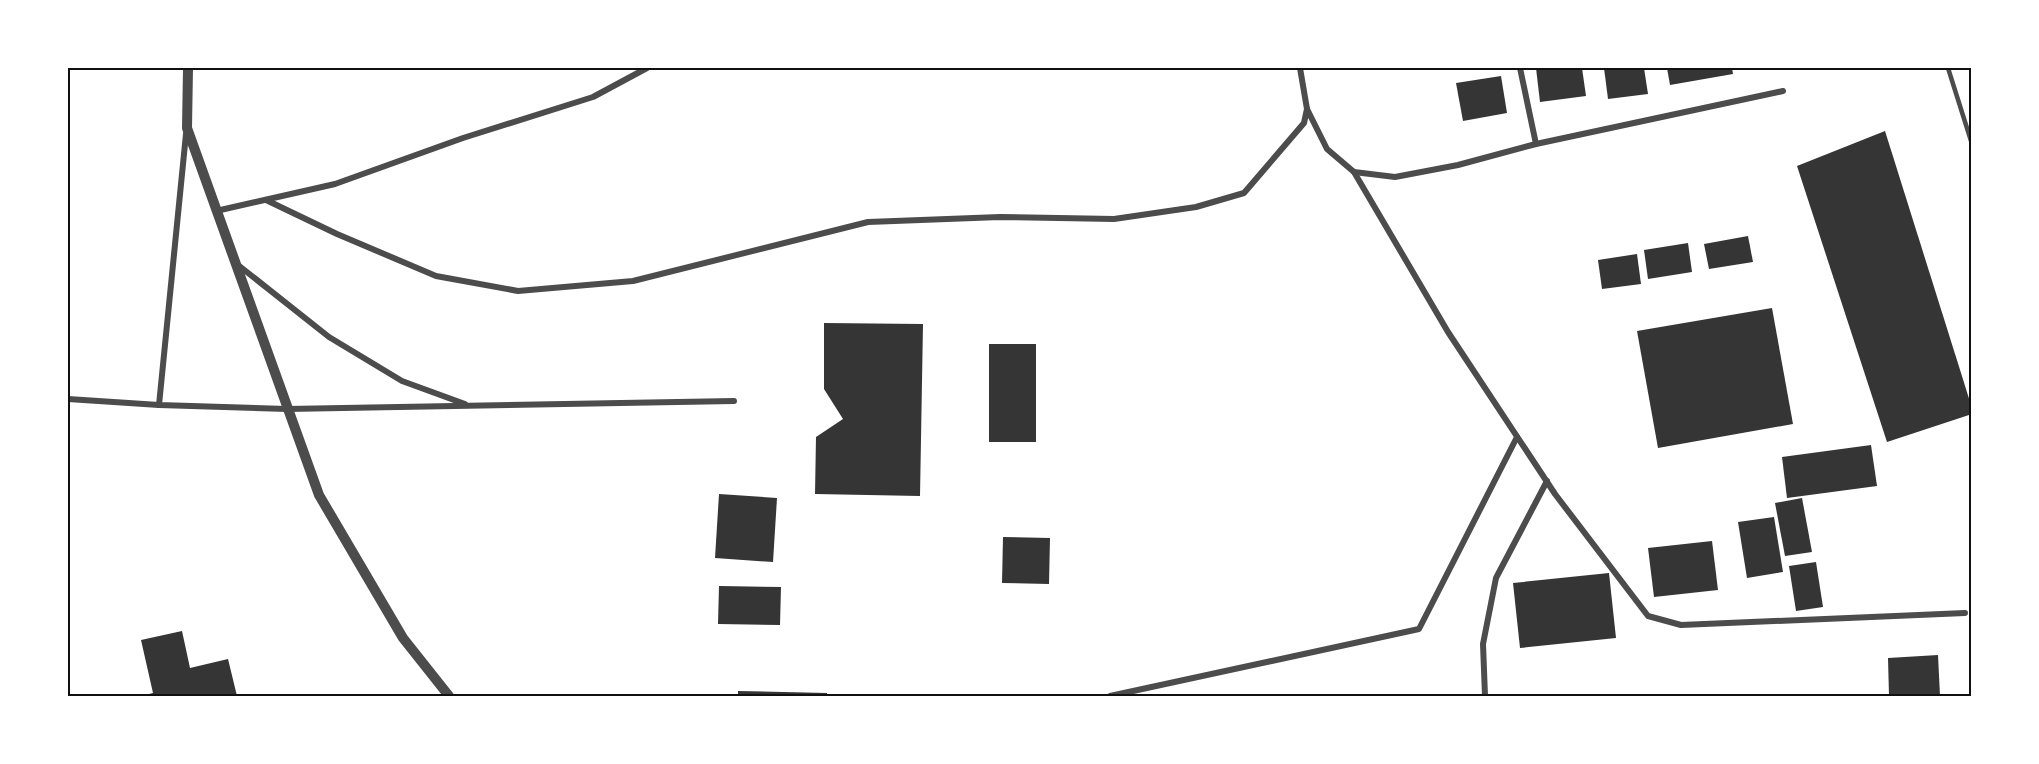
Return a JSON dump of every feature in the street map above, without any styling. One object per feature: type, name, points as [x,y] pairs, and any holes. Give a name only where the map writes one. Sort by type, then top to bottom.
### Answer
[{"type":"street","points":[[159,405],[187,128],[188,68]]},
{"type":"street","points":[[216,211],[335,184],[463,138],[593,98],[647,68]]},
{"type":"street","points":[[1300,68],[1307,109],[1327,149],[1353,172],[1448,332],[1517,437],[1547,482],[1648,616],[1681,626],[1965,612]]},
{"type":"street","points":[[1520,68],[1536,144]]},
{"type":"street","points":[[1353,172],[1395,177],[1458,165],[1536,144],[1783,91]]},
{"type":"street","points":[[266,200],[436,276],[518,291],[633,280],[868,222],[1000,217],[1114,219],[1196,207],[1244,193],[1304,123],[1307,109]]},
{"type":"street","points":[[187,128],[319,495],[403,638],[449,696]]},
{"type":"street","points":[[235,262],[329,337],[402,381],[470,406]]},
{"type":"street","points":[[68,399],[159,405],[287,409],[734,401]]},
{"type":"street","points":[[1110,696],[1419,628],[1517,437]]},
{"type":"street","points":[[1485,696],[1483,644],[1496,578],[1547,482]]},
{"type":"lane","points":[[1948,68],[1971,144]]},
{"type":"building","points":[[1536,68],[1582,68],[1586,96],[1540,102]]},
{"type":"building","points":[[1604,68],[1644,68],[1648,94],[1608,99]]},
{"type":"building","points":[[1667,68],[1732,68],[1733,74],[1670,85]]},
{"type":"building","points":[[1501,76],[1507,113],[1463,121],[1456,83]]},
{"type":"building","points":[[1885,131],[1972,408],[1972,414],[1887,442],[1797,166]]},
{"type":"building","points":[[1748,236],[1753,262],[1709,269],[1704,244]]},
{"type":"building","points":[[1688,243],[1692,272],[1648,279],[1644,250]]},
{"type":"building","points":[[1637,254],[1641,284],[1602,289],[1598,260]]},
{"type":"building","points":[[1772,308],[1793,424],[1658,448],[1637,331]]},
{"type":"building","points":[[824,323],[923,324],[920,496],[815,494],[816,437],[843,419],[824,389]]},
{"type":"building","points":[[989,344],[1036,344],[1036,442],[989,442]]},
{"type":"building","points":[[1871,445],[1877,486],[1787,498],[1782,457]]},
{"type":"building","points":[[719,494],[777,498],[773,562],[715,558]]},
{"type":"building","points":[[1802,498],[1812,552],[1785,556],[1775,503]]},
{"type":"building","points":[[1774,517],[1783,572],[1747,578],[1738,522]]},
{"type":"building","points":[[1003,537],[1050,538],[1049,584],[1002,583]]},
{"type":"building","points":[[1712,541],[1718,590],[1654,597],[1648,548]]},
{"type":"building","points":[[1816,562],[1823,607],[1796,611],[1789,566]]},
{"type":"building","points":[[1609,573],[1616,638],[1520,648],[1513,583]]},
{"type":"building","points":[[719,586],[781,587],[780,625],[718,624]]},
{"type":"building","points":[[182,631],[190,668],[228,659],[237,696],[141,696],[153,693],[141,640]]},
{"type":"building","points":[[1938,655],[1940,696],[1889,696],[1888,658]]},
{"type":"building","points":[[738,691],[827,693],[827,696],[738,696]]}]
